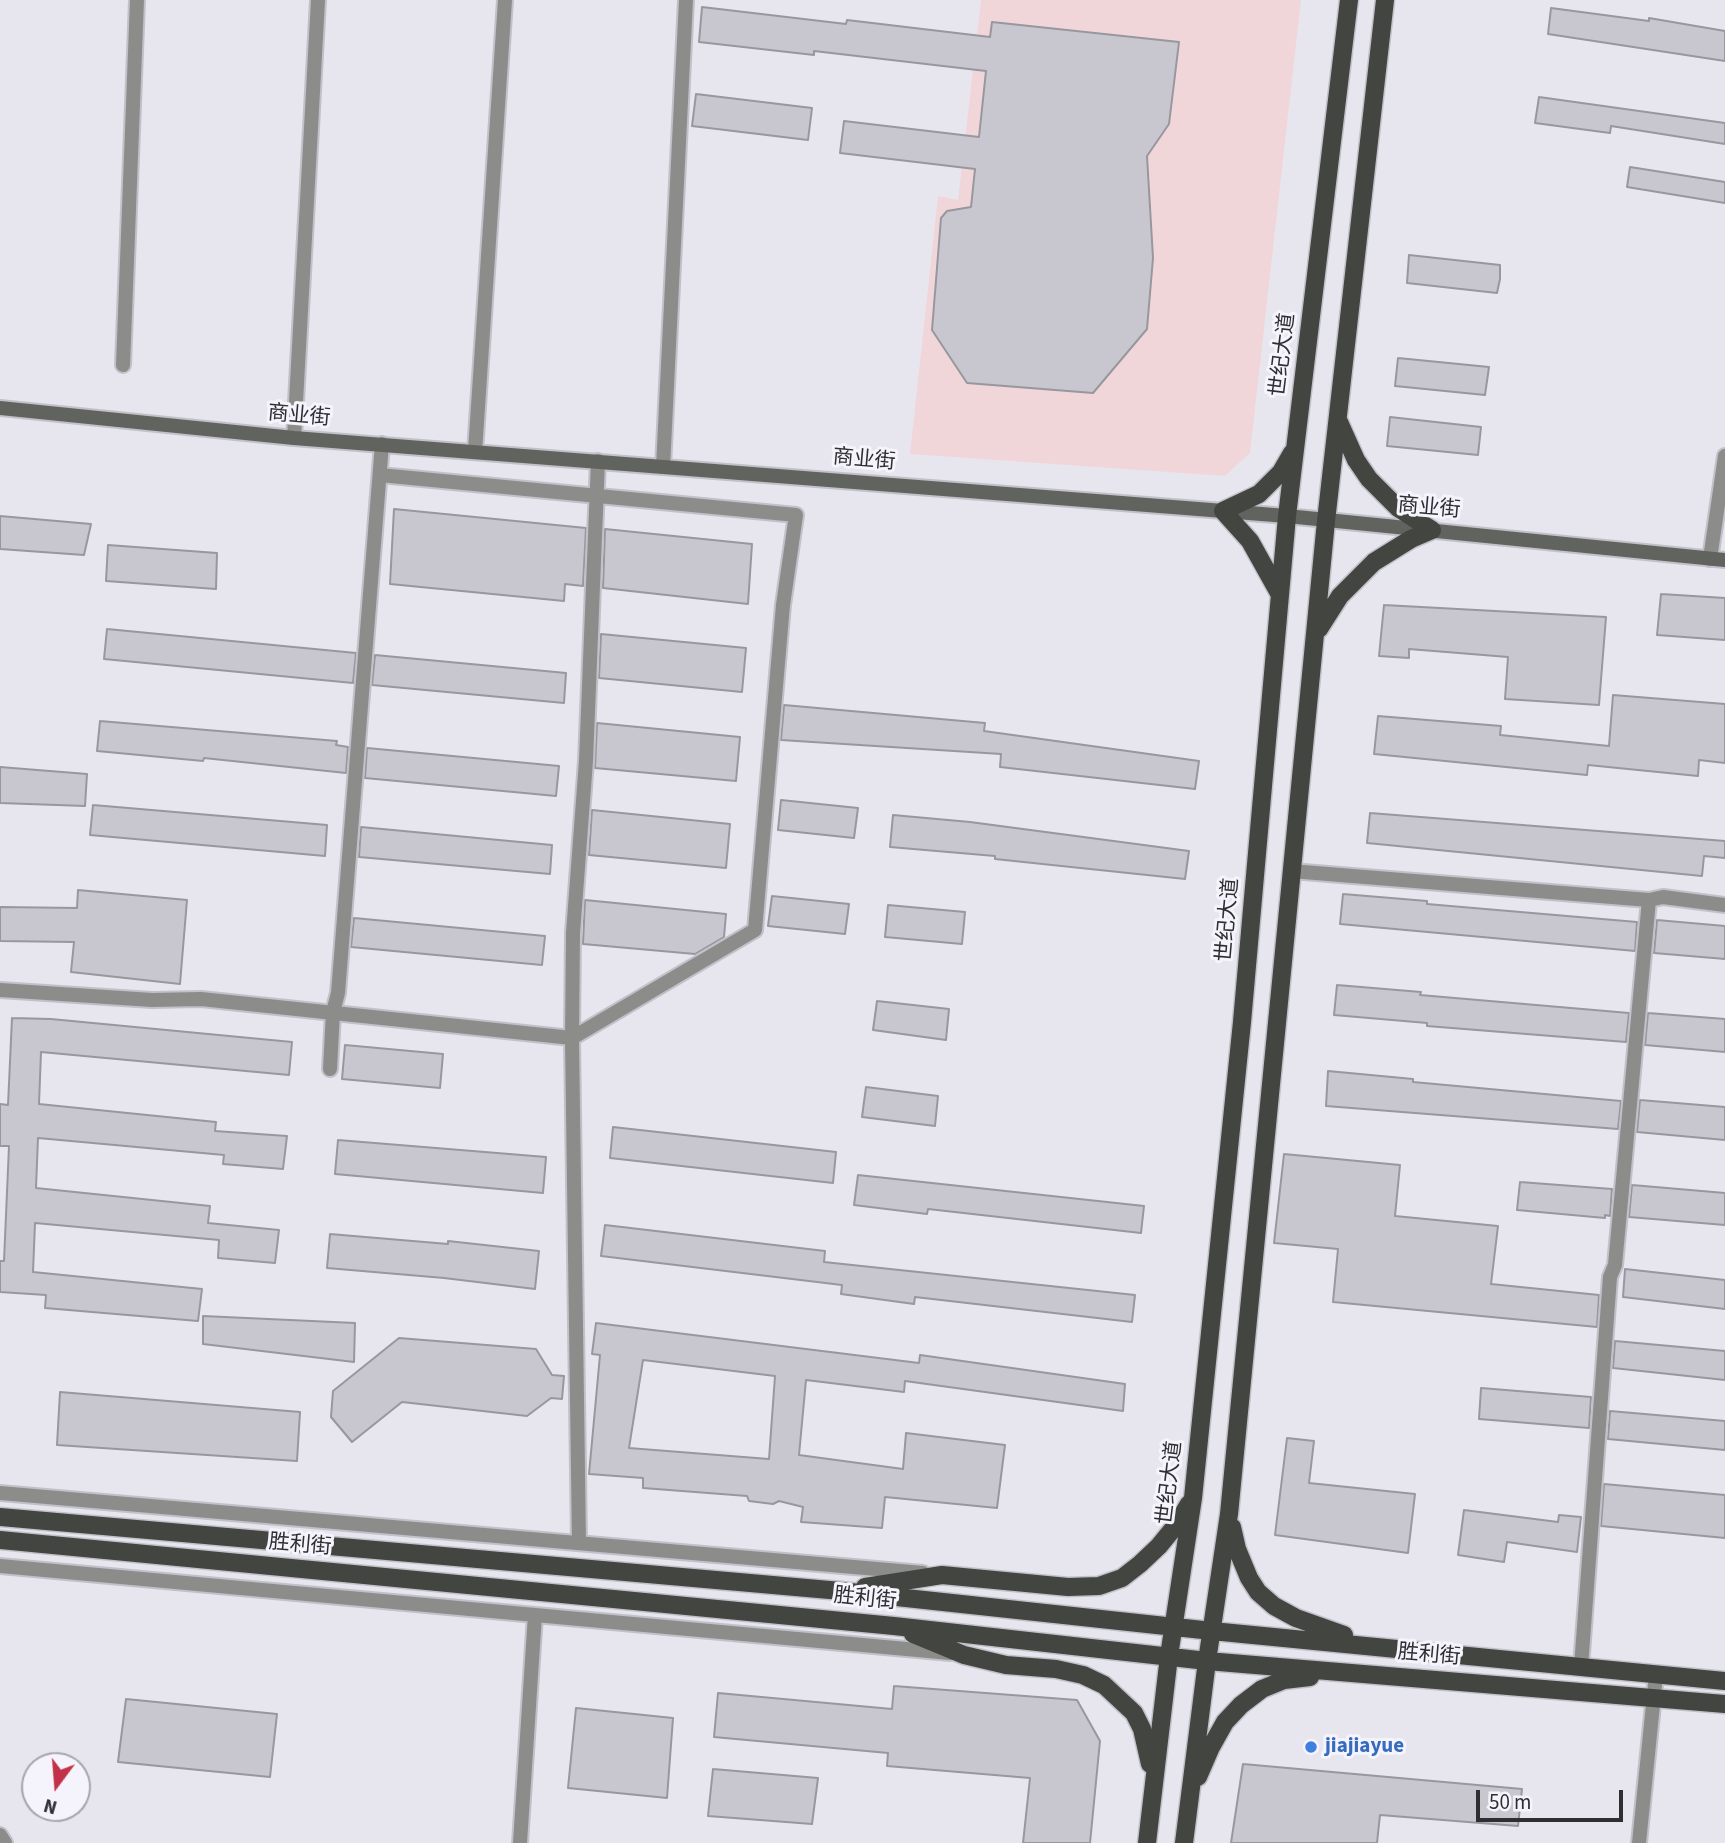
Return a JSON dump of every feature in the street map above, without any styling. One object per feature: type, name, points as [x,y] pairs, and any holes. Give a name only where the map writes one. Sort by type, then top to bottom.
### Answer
[{"type":"main road","name":"世纪大道","points":[[1147,1843],[1169,1656],[1193,1498],[1242,1022],[1287,516],[1349,0]]},
{"type":"main road","points":[[1184,1843],[1229,1514],[1314,637],[1385,0]]},
{"type":"main road","points":[[1337,419],[1356,460],[1369,479],[1398,508],[1432,530]]},
{"type":"main road","points":[[1280,596],[1250,541],[1223,511],[1248,501],[1271,484],[1296,445]]},
{"type":"main road","points":[[1314,637],[1340,596],[1356,578],[1392,549],[1432,530]]},
{"type":"main road","points":[[841,1591],[942,1575],[1068,1587],[1099,1586],[1122,1578],[1159,1546],[1193,1498]]},
{"type":"main road","points":[[1229,1514],[1237,1549],[1249,1578],[1258,1592],[1273,1606],[1331,1631],[1385,1647]]},
{"type":"main road","name":"胜利街","points":[[0,1517],[841,1591],[1212,1631],[1725,1681]]},
{"type":"main road","name":"胜利街","points":[[0,1540],[894,1626],[1207,1661],[1725,1704]]},
{"type":"main road","points":[[894,1626],[964,1654],[1006,1665],[1056,1669],[1083,1675],[1104,1685],[1134,1713],[1142,1729],[1150,1754],[1153,1790]]},
{"type":"main road","points":[[1189,1799],[1210,1747],[1225,1722],[1262,1689],[1284,1680],[1322,1675],[1382,1675]]},
{"type":"street","points":[[123,365],[137,0]]},
{"type":"street","points":[[294,438],[318,0]]},
{"type":"street","points":[[475,452],[505,0]]},
{"type":"street","points":[[663,467],[685,0]]},
{"type":"street","name":"商业街","points":[[0,408],[294,438],[1287,516],[1718,559]]},
{"type":"street","points":[[330,1069],[382,444]]},
{"type":"street","points":[[1718,559],[1725,456]]},
{"type":"street","points":[[579,1543],[573,933],[586,761],[598,461]]},
{"type":"street","points":[[0,990],[152,1000],[201,999],[572,1038],[755,930],[783,606],[796,515],[380,475]]},
{"type":"street","points":[[1292,871],[1649,900],[1663,897],[1725,905]]},
{"type":"street","points":[[1581,1667],[1610,1278],[1615,1265],[1649,900]]},
{"type":"street","points":[[0,1493],[942,1575]]},
{"type":"street","points":[[0,1566],[964,1654]]},
{"type":"street","points":[[520,1843],[535,1615]]},
{"type":"street","points":[[1639,1843],[1656,1675]]},
{"type":"street","points":[[0,1835],[5,1843]]},
{"type":"shaded area","points":[[981,0],[1301,0],[1250,453],[1225,476],[910,454],[938,196],[958,200]]},
{"type":"building","points":[[702,7],[990,37],[992,22],[1179,42],[1169,124],[1147,156],[1153,258],[1147,329],[1093,393],[967,383],[932,330],[941,218],[947,211],[971,207],[975,169],[840,153],[844,121],[979,137],[986,71],[814,51],[814,55],[699,42]]},
{"type":"building","points":[[1551,8],[1649,21],[1649,18],[1725,31],[1725,61],[1548,34]]},
{"type":"building","points":[[696,94],[812,108],[808,140],[692,126]]},
{"type":"building","points":[[1539,97],[1725,123],[1725,144],[1611,126],[1610,133],[1535,123]]},
{"type":"building","points":[[1630,167],[1725,182],[1725,203],[1627,187]]},
{"type":"building","points":[[1409,255],[1500,265],[1497,293],[1407,283]]},
{"type":"building","points":[[1398,358],[1489,367],[1485,395],[1395,386]]},
{"type":"building","points":[[1390,417],[1481,427],[1478,455],[1387,446]]},
{"type":"building","points":[[394,509],[586,528],[583,586],[565,584],[564,601],[390,584]]},
{"type":"building","points":[[0,516],[91,524],[84,555],[0,549]]},
{"type":"building","points":[[605,529],[752,544],[748,604],[603,588]]},
{"type":"building","points":[[108,545],[217,553],[216,589],[106,581]]},
{"type":"building","points":[[1661,594],[1725,598],[1725,640],[1657,635]]},
{"type":"building","points":[[1384,605],[1606,617],[1599,705],[1505,699],[1508,657],[1409,649],[1409,658],[1379,656]]},
{"type":"building","points":[[107,629],[356,653],[353,683],[104,659]]},
{"type":"building","points":[[601,634],[746,648],[742,692],[599,678]]},
{"type":"building","points":[[375,655],[566,673],[564,703],[372,685]]},
{"type":"building","points":[[1613,695],[1725,704],[1725,763],[1699,760],[1698,776],[1588,765],[1587,775],[1374,754],[1378,716],[1501,726],[1500,735],[1609,746]]},
{"type":"building","points":[[784,705],[985,723],[984,731],[1199,761],[1195,789],[1000,767],[1001,754],[781,740]]},
{"type":"building","points":[[100,721],[337,741],[336,745],[348,747],[346,773],[204,758],[203,761],[97,751]]},
{"type":"building","points":[[597,723],[740,737],[736,781],[595,768]]},
{"type":"building","points":[[367,748],[559,766],[556,796],[365,778]]},
{"type":"building","points":[[0,767],[87,774],[85,806],[0,803]]},
{"type":"building","points":[[781,800],[858,808],[854,838],[778,830]]},
{"type":"building","points":[[93,805],[327,825],[325,856],[90,835]]},
{"type":"building","points":[[592,810],[730,824],[726,868],[589,855]]},
{"type":"building","points":[[1370,813],[1725,841],[1725,858],[1704,856],[1702,876],[1367,843]]},
{"type":"building","points":[[893,815],[970,822],[1189,851],[1185,879],[995,859],[995,856],[890,847]]},
{"type":"building","points":[[361,827],[552,845],[550,874],[359,857]]},
{"type":"building","points":[[78,890],[187,900],[180,984],[71,972],[74,942],[0,941],[0,907],[77,908]]},
{"type":"building","points":[[1343,894],[1637,922],[1635,951],[1340,924]]},
{"type":"building","points":[[772,896],[849,904],[845,934],[768,926]]},
{"type":"building","points":[[585,900],[726,914],[724,937],[695,954],[583,944]]},
{"type":"building","points":[[888,905],[965,912],[962,944],[885,937]]},
{"type":"building","points":[[354,918],[545,936],[542,965],[351,947]]},
{"type":"building","points":[[1657,920],[1725,926],[1725,959],[1654,953]]},
{"type":"building","points":[[1337,985],[1629,1013],[1626,1042],[1427,1026],[1427,1023],[1334,1015]]},
{"type":"building","points":[[877,1001],[949,1009],[946,1040],[873,1030]]},
{"type":"building","points":[[1648,1013],[1725,1019],[1725,1052],[1645,1045]]},
{"type":"building","points":[[12,1018],[51,1019],[292,1042],[289,1075],[41,1052],[39,1104],[216,1122],[215,1131],[287,1136],[283,1169],[223,1164],[224,1155],[38,1138],[36,1188],[210,1206],[208,1223],[279,1230],[275,1263],[218,1258],[219,1240],[35,1223],[33,1272],[202,1289],[198,1321],[45,1308],[46,1295],[0,1292],[9,1146],[0,1146],[0,1104],[8,1105]]},
{"type":"building","points":[[345,1045],[443,1054],[440,1088],[342,1079]]},
{"type":"building","points":[[1328,1071],[1413,1079],[1413,1082],[1621,1101],[1618,1129],[1326,1106]]},
{"type":"building","points":[[866,1087],[938,1096],[935,1126],[862,1117]]},
{"type":"building","points":[[1640,1100],[1725,1107],[1725,1140],[1637,1132]]},
{"type":"building","points":[[613,1127],[836,1152],[833,1183],[610,1158]]},
{"type":"building","points":[[338,1140],[546,1157],[543,1193],[335,1174]]},
{"type":"building","points":[[1284,1154],[1400,1165],[1395,1216],[1498,1226],[1491,1284],[1599,1295],[1597,1327],[1333,1302],[1338,1249],[1274,1243]]},
{"type":"building","points":[[858,1175],[1144,1206],[1141,1233],[928,1209],[927,1214],[854,1205]]},
{"type":"building","points":[[1520,1182],[1612,1189],[1610,1216],[1605,1215],[1605,1218],[1517,1210]]},
{"type":"building","points":[[1632,1185],[1725,1193],[1725,1225],[1629,1217]]},
{"type":"building","points":[[605,1225],[825,1251],[824,1262],[1135,1295],[1132,1322],[915,1297],[914,1304],[841,1294],[842,1285],[601,1256]]},
{"type":"building","points":[[330,1234],[448,1244],[448,1241],[539,1251],[535,1289],[327,1268]]},
{"type":"building","points":[[1625,1269],[1725,1280],[1725,1309],[1623,1297]]},
{"type":"building","points":[[203,1316],[355,1323],[354,1362],[203,1344]]},
{"type":"building","points":[[596,1323],[919,1363],[920,1355],[1125,1384],[1123,1411],[905,1381],[904,1392],[806,1380],[799,1455],[903,1469],[906,1433],[1005,1445],[997,1508],[885,1497],[882,1528],[801,1522],[803,1507],[779,1501],[773,1504],[749,1501],[747,1496],[643,1488],[643,1478],[589,1474],[600,1355],[592,1354]],"holes":[[[643,1360],[775,1376],[769,1459],[629,1448]]]},
{"type":"building","points":[[399,1338],[536,1349],[552,1375],[564,1376],[562,1399],[551,1398],[527,1416],[402,1402],[352,1442],[331,1417],[333,1391]]},
{"type":"building","points":[[1615,1341],[1725,1351],[1725,1380],[1613,1368]]},
{"type":"building","points":[[1481,1388],[1591,1397],[1589,1428],[1479,1419]]},
{"type":"building","points":[[60,1392],[300,1412],[297,1461],[57,1445]]},
{"type":"building","points":[[1610,1411],[1725,1421],[1725,1450],[1608,1439]]},
{"type":"building","points":[[1287,1438],[1314,1441],[1309,1483],[1415,1494],[1408,1553],[1275,1535]]},
{"type":"building","points":[[1604,1484],[1725,1495],[1725,1538],[1601,1526]]},
{"type":"building","points":[[1464,1510],[1558,1522],[1559,1515],[1581,1517],[1577,1552],[1507,1542],[1504,1562],[1458,1555]]},
{"type":"building","points":[[894,1686],[1077,1700],[1100,1741],[1090,1843],[1023,1843],[1030,1778],[887,1766],[888,1753],[714,1737],[718,1693],[892,1709]]},
{"type":"building","points":[[126,1699],[277,1714],[270,1777],[118,1762]]},
{"type":"building","points":[[576,1708],[673,1718],[667,1798],[568,1788]]},
{"type":"building","points":[[1243,1764],[1522,1789],[1518,1826],[1380,1815],[1377,1843],[1231,1843]]},
{"type":"building","points":[[713,1769],[818,1778],[812,1824],[708,1816]]},
{"type":"place","name":"jiajiayue","points":[[1311,1747]]}]
